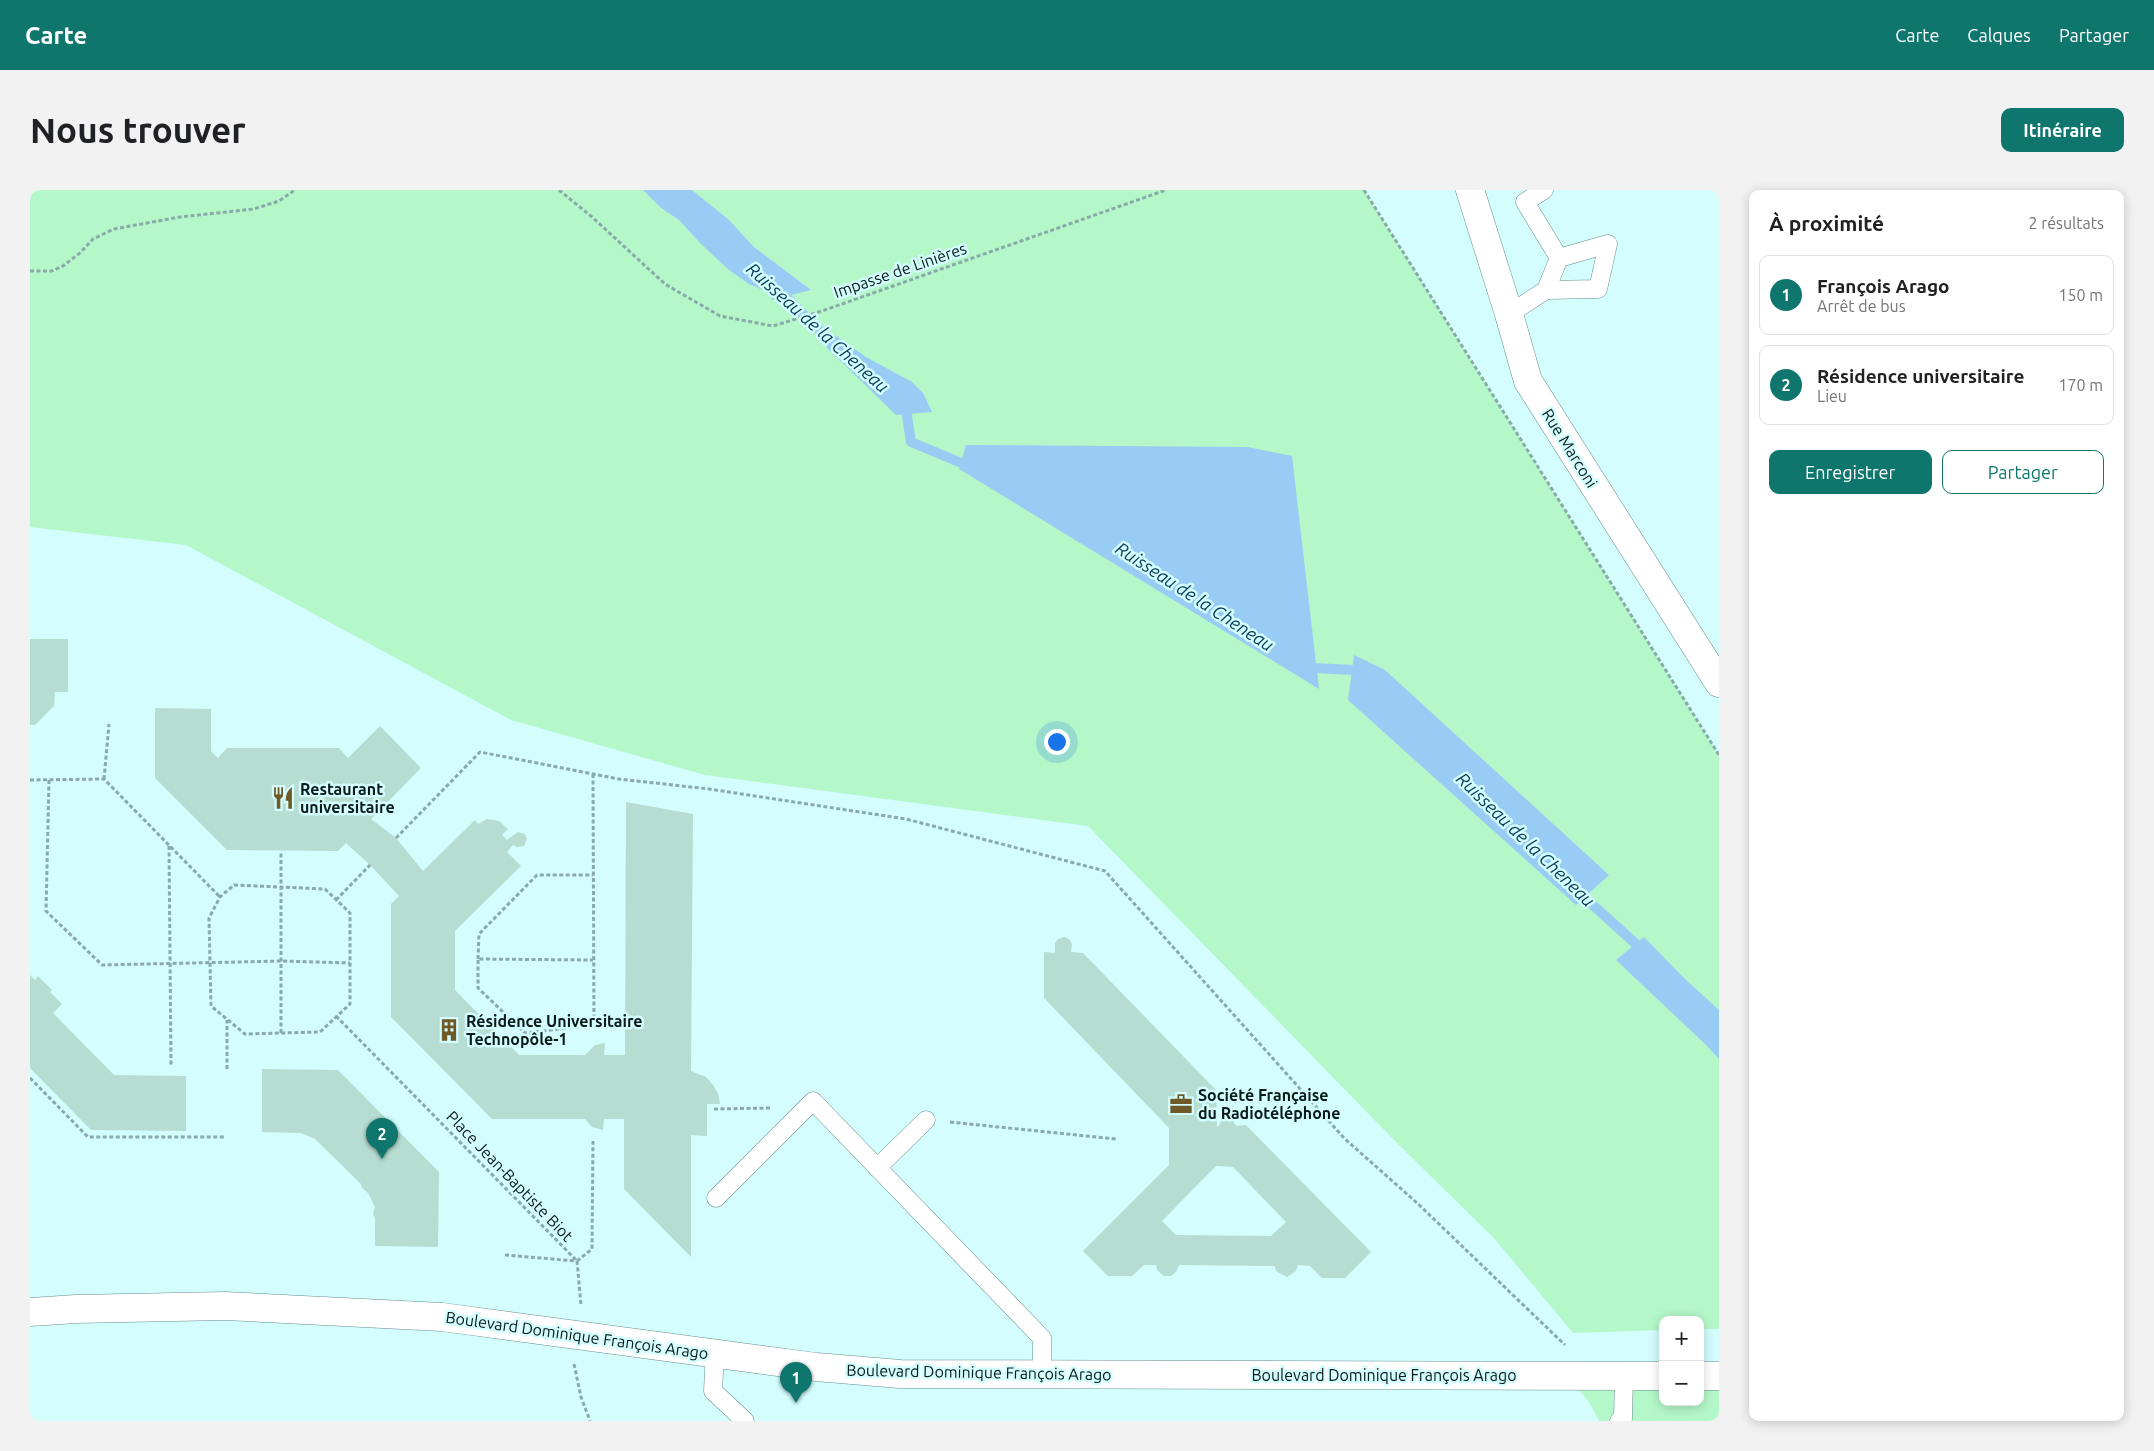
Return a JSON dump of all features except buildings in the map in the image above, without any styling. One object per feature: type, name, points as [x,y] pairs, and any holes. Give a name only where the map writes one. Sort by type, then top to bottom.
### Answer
[{"type":"street","name":"Rue Marconi","points":[[1470,190],[1528,381],[1719,683]]},
{"type":"street","name":"Boulevard Dominique François Arago","points":[[30,1312],[235,1306],[442,1317],[816,1367],[900,1374],[1659,1376]]},
{"type":"street","points":[[1704,1376],[1719,1376]]},
{"type":"lane","points":[[1544,190],[1525,202],[1559,258]]},
{"type":"lane","points":[[1509,314],[1546,290],[1598,289],[1608,244],[1559,258]]},
{"type":"lane","points":[[1546,290],[1559,258]]},
{"type":"lane","points":[[716,1198],[813,1100],[1042,1338],[1042,1375]]},
{"type":"lane","points":[[877,1168],[926,1120]]},
{"type":"lane","points":[[715,1353],[713,1391],[746,1421]]},
{"type":"lane","points":[[1619,1421],[1622,1418],[1624,1376]]},
{"type":"path","points":[[30,270],[52,271],[63,266],[94,239],[114,229],[180,217],[254,209],[279,201],[295,190]]},
{"type":"path","name":"Impasse de Linières","points":[[559,190],[592,217],[665,284],[720,316],[773,326],[822,311],[1166,190]]},
{"type":"path","points":[[1364,190],[1719,755]]},
{"type":"path","points":[[104,779],[109,724]]},
{"type":"path","points":[[396,838],[480,752],[619,779],[708,789],[906,819],[1105,871],[1345,1138],[1416,1202],[1566,1346]]},
{"type":"path","points":[[593,774],[594,1025],[526,1033],[478,988],[479,934],[537,875],[593,875]]},
{"type":"path","points":[[30,780],[104,779],[220,897]]},
{"type":"path","points":[[50,780],[46,911],[102,964],[282,961],[350,963]]},
{"type":"path","points":[[169,846],[171,1065]]},
{"type":"path","points":[[281,1033],[282,851]]},
{"type":"path","points":[[336,900],[370,865]]},
{"type":"path","points":[[234,885],[282,888],[325,889],[350,913],[350,1004],[320,1032],[245,1034],[211,1006],[208,918],[220,897],[234,885]]},
{"type":"path","points":[[478,959],[593,960]]},
{"type":"path","name":"Place Jean-Baptiste Biot","points":[[336,1016],[577,1261],[592,1249],[593,1141]]},
{"type":"path","points":[[227,1019],[227,1068]]},
{"type":"path","points":[[30,1078],[88,1137],[226,1137]]},
{"type":"path","points":[[714,1109],[770,1108]]},
{"type":"path","points":[[926,1120],[1116,1140]]},
{"type":"path","points":[[505,1255],[577,1261],[581,1305],[578,1335]]},
{"type":"path","points":[[581,1397],[590,1421]]},
{"type":"green space","points":[[30,190],[1364,190],[1719,755],[1719,1329],[1704,1329],[1704,1316],[1659,1316],[1659,1330],[1573,1333],[1494,1238],[1396,1142],[1088,826],[705,775],[511,720],[186,545],[30,527]]},
{"type":"green space","points":[[1567,1376],[1659,1380],[1659,1406],[1704,1406],[1704,1381],[1719,1382],[1719,1421],[1599,1421],[1589,1402]]},
{"type":"water","points":[[643,190],[692,190],[729,220],[754,247],[811,290],[772,300],[770,293],[749,284],[729,270],[679,220],[660,207]]},
{"type":"water","points":[[835,335],[866,357],[912,382],[923,393],[932,412],[896,415],[821,342]]},
{"type":"water","points":[[966,445],[1248,447],[1292,456],[1319,689],[959,469]]},
{"type":"water","points":[[1354,655],[1385,670],[1609,875],[1576,905],[1348,700]]},
{"type":"water","points":[[1644,937],[1719,1010],[1719,1059],[1616,960]]},
{"type":"waterway","name":"Ruisseau de la Cheneau","points":[[777,288],[836,347]]},
{"type":"waterway","name":"Ruisseau de la Cheneau","points":[[905,403],[911,442],[971,467]]},
{"type":"waterway","name":"Ruisseau de la Cheneau","points":[[1306,665],[1314,668],[1354,670],[1362,678]]},
{"type":"waterway","name":"Ruisseau de la Cheneau","points":[[1575,889],[1646,953]]},
{"type":"place","name":"Restaurant universitaire","points":[[283,798]]},
{"type":"place","name":"Résidence Universitaire Technopôle-1","points":[[449,1030]]},
{"type":"place","name":"Société Française du Radiotéléphone","points":[[1181,1104]]},
{"type":"place","name":"Résidence universitaire","points":[[382,1159]]},
{"type":"place","name":"François Arago","points":[[796,1403]]}]
